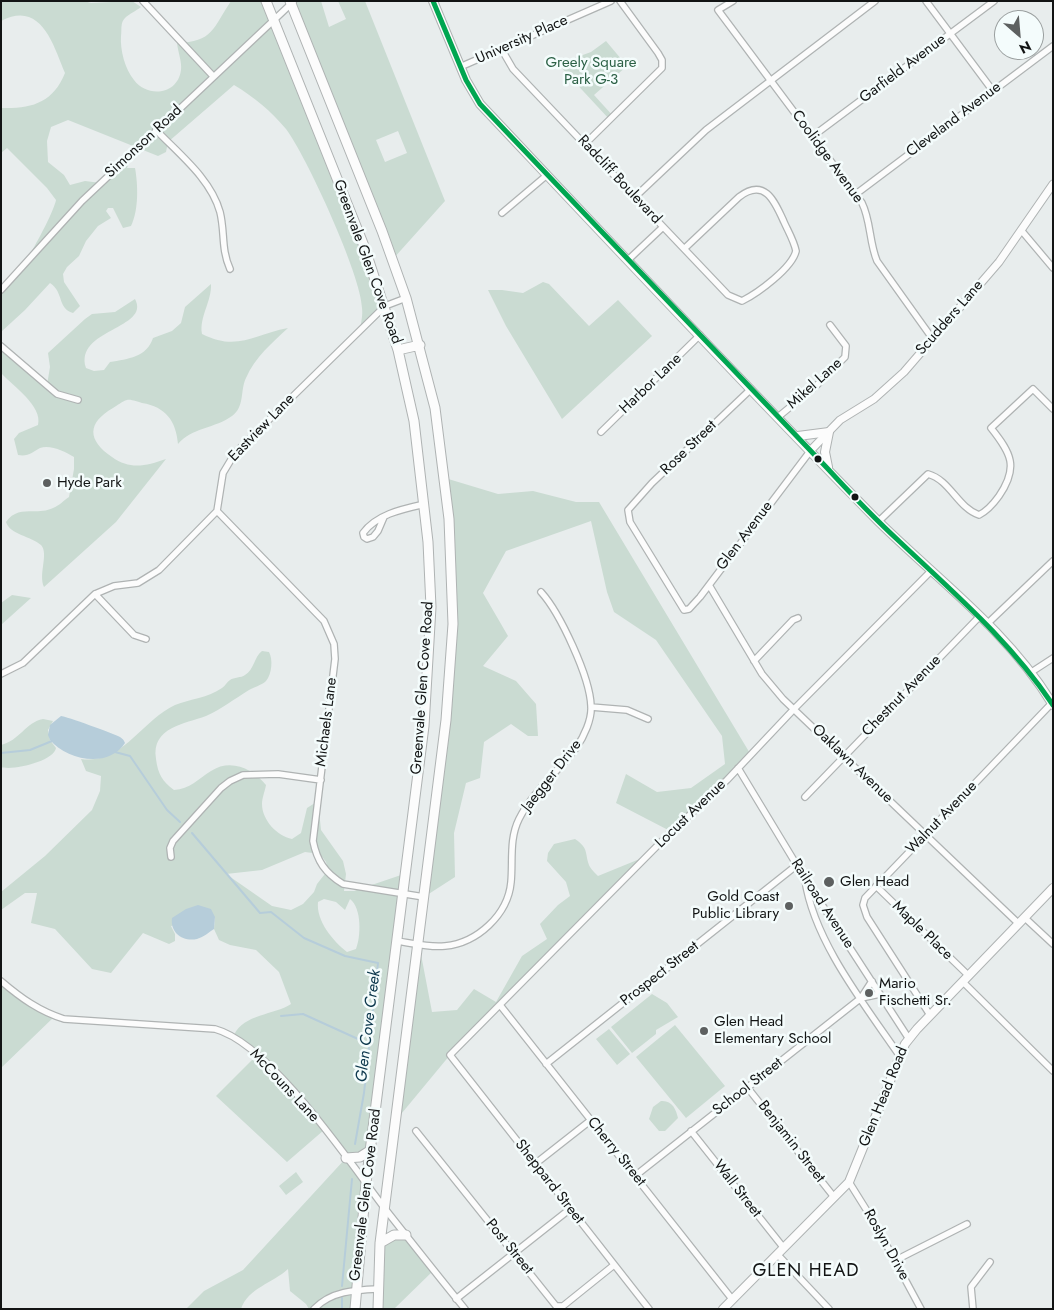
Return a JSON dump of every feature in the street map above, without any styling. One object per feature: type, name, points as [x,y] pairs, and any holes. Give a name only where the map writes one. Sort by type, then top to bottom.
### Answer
[{"type":"main road","name":"Greenvale Glen Cove Road","points":[[266,1],[364,246],[385,306],[398,350],[414,421],[425,504],[431,607],[424,726],[366,1183],[355,1290],[355,1309]]},
{"type":"main road","points":[[433,1],[460,67],[480,104],[879,521],[1010,647],[1052,704]]},
{"type":"main road","name":"Greenvale Glen Cove Road","points":[[291,2],[379,222],[406,298],[420,345],[435,408],[445,476],[453,606],[451,662],[446,720],[419,944],[386,1209],[380,1243],[378,1309]]},
{"type":"main road","points":[[398,350],[420,345]]},
{"type":"main road","points":[[798,436],[829,432],[825,452],[828,467]]},
{"type":"main road","name":"Glen Head Road","points":[[722,1309],[849,1182],[899,1055],[909,1039],[1053,888]]},
{"type":"main road","points":[[346,1158],[360,1157],[370,1150]]},
{"type":"main road","points":[[380,1243],[394,1235],[406,1235]]},
{"type":"street","points":[[143,1],[213,76]]},
{"type":"street","name":"University Place","points":[[460,67],[611,1]]},
{"type":"street","points":[[585,144],[662,68],[662,60],[658,53],[620,1]]},
{"type":"street","name":"Coolidge Avenue","points":[[733,1],[718,10],[856,194],[868,214],[872,249],[877,261],[932,338]]},
{"type":"street","points":[[635,197],[706,130],[874,1]]},
{"type":"street","points":[[926,1],[993,91]]},
{"type":"street","name":"Garfield Avenue","points":[[813,136],[994,1]]},
{"type":"street","name":"Simonson Road","points":[[1,290],[82,202],[291,2]]},
{"type":"street","name":"Cleveland Avenue","points":[[856,194],[1053,46]]},
{"type":"street","name":"Radcliff Boulevard","points":[[502,50],[513,69],[728,295],[737,301],[744,300],[772,280],[796,254],[792,240],[774,201],[769,194],[757,190],[744,193],[685,248]]},
{"type":"street","points":[[156,130],[210,189],[219,210],[222,225],[222,250],[230,269]]},
{"type":"street","points":[[502,213],[547,175]]},
{"type":"street","name":"Scudders Lane","points":[[811,450],[852,411],[874,399],[888,388],[999,262],[1053,184]]},
{"type":"street","points":[[628,260],[663,227]]},
{"type":"street","points":[[1021,230],[1053,268]]},
{"type":"street","name":"Eastview Lane","points":[[217,511],[223,473],[235,453],[385,306],[406,298]]},
{"type":"street","name":"Mikel Lane","points":[[778,417],[817,385],[845,357],[846,346],[830,325]]},
{"type":"street","name":"Harbor Lane","points":[[601,432],[700,335]]},
{"type":"street","points":[[1,346],[57,394],[78,400]]},
{"type":"street","name":"Rose Street","points":[[678,599],[630,522],[628,510],[652,483],[751,389]]},
{"type":"street","points":[[879,521],[928,474],[938,477],[971,511],[979,515],[984,512],[1006,485],[1011,469],[1008,452],[992,428],[1033,389],[1053,409]]},
{"type":"street","name":"Glen Avenue","points":[[678,599],[684,610],[689,609],[811,450]]},
{"type":"street","points":[[384,517],[397,511],[425,504]]},
{"type":"street","points":[[1,674],[23,663],[95,594],[105,588],[138,582],[150,577],[217,511]]},
{"type":"street","name":"Michaels Lane","points":[[217,511],[316,611],[330,632],[334,644],[335,659],[313,841],[315,854],[322,867],[343,884],[424,898]]},
{"type":"street","points":[[987,624],[1053,561]]},
{"type":"street","name":"Locust Avenue","points":[[450,1055],[663,840],[738,768],[794,708],[931,571]]},
{"type":"street","name":"Oaklawn Avenue","points":[[709,585],[769,683],[926,835],[1022,921],[1053,944]]},
{"type":"street","name":"Jaegger Drive","points":[[396,941],[444,946],[465,941],[478,934],[497,916],[506,902],[511,885],[512,847],[519,820],[533,797],[577,747],[585,733],[591,707],[588,685],[552,604],[541,592]]},
{"type":"street","points":[[95,594],[134,635],[146,639]]},
{"type":"street","name":"Chestnut Avenue","points":[[805,797],[979,617]]},
{"type":"street","points":[[754,661],[793,620],[798,618]]},
{"type":"street","points":[[1030,672],[1053,658]]},
{"type":"street","name":"Walnut Avenue","points":[[930,1015],[864,911],[864,898],[1052,704]]},
{"type":"street","points":[[591,707],[627,710],[648,719]]},
{"type":"street","name":"Railroad Avenue","points":[[738,768],[804,877],[909,1039]]},
{"type":"street","points":[[171,858],[170,848],[173,842],[230,781],[256,773],[321,780]]},
{"type":"street","name":"Prospect Street","points":[[546,1064],[797,865]]},
{"type":"street","points":[[804,877],[807,897],[815,921],[861,998],[899,1055]]},
{"type":"street","name":"Maple Place","points":[[876,886],[1053,1071]]},
{"type":"street","name":"McCouns Lane","points":[[1,981],[30,1004],[64,1019],[84,1022],[197,1026],[234,1035],[264,1061],[297,1095],[464,1309]]},
{"type":"street","name":"School Street","points":[[635,1176],[861,998],[872,981]]},
{"type":"street","name":"School Street","points":[[861,998],[880,994]]},
{"type":"street","name":"Cherry Street","points":[[500,1005],[732,1299]]},
{"type":"street","name":"Sheppard Street","points":[[450,1055],[650,1309]]},
{"type":"street","name":"Benjamin Street","points":[[747,1087],[834,1197]]},
{"type":"street","points":[[535,1164],[591,1120]]},
{"type":"street","name":"Post Street","points":[[416,1131],[556,1306],[560,1307],[614,1264]]},
{"type":"street","name":"Wall Street","points":[[691,1131],[783,1247]]},
{"type":"street","name":"Roslyn Drive","points":[[849,1182],[896,1260],[921,1309]]},
{"type":"street","points":[[456,1299],[570,1209]]},
{"type":"street","points":[[896,1260],[967,1224]]},
{"type":"street","points":[[777,1254],[829,1309]]},
{"type":"street","points":[[973,1309],[970,1287],[990,1262]]},
{"type":"street","points":[[314,1309],[337,1294],[355,1290],[378,1289]]},
{"type":"green space","points":[[1,1],[84,1],[91,3],[132,1],[141,7],[122,22],[122,53],[128,70],[140,86],[146,90],[161,91],[174,85],[179,78],[181,67],[177,43],[198,40],[211,32],[231,1],[266,1],[385,306],[360,330],[362,308],[360,292],[332,217],[319,189],[286,129],[262,105],[234,85],[168,142],[166,152],[158,156],[68,120],[51,127],[47,141],[48,162],[64,175],[70,185],[85,181],[101,183],[119,165],[129,163],[127,168],[135,168],[137,205],[134,220],[131,226],[123,228],[113,208],[108,208],[106,211],[111,218],[98,226],[86,241],[79,256],[67,267],[63,274],[64,282],[80,306],[73,313],[68,311],[62,304],[57,291],[50,283],[1,332],[1,293],[15,278],[32,250],[56,200],[47,188],[7,148],[1,153],[1,108],[22,107],[40,102],[54,91],[65,73],[56,50],[44,28],[26,16],[15,16],[1,21]]},
{"type":"green space","points":[[291,1],[321,1],[329,27],[346,19],[338,1],[365,1],[445,201],[393,259]],"holes":[[[398,131],[407,153],[385,162],[376,140]]]},
{"type":"green space","name":"Greely Square Park G-3","points":[[606,41],[627,66],[594,95],[614,117],[610,120],[558,64],[591,52]]},
{"type":"green space","points":[[543,282],[549,284],[589,326],[618,300],[652,336],[562,419],[506,326],[488,290],[523,293]]},
{"type":"green space","points":[[211,284],[210,297],[202,321],[202,334],[226,342],[236,342],[288,328],[254,363],[244,383],[241,403],[236,412],[226,420],[197,431],[178,444],[175,428],[168,416],[150,405],[127,400],[121,402],[98,420],[93,432],[94,438],[104,451],[112,457],[125,464],[138,466],[166,459],[116,522],[44,587],[42,576],[44,554],[41,545],[16,533],[6,522],[16,513],[47,510],[57,506],[69,497],[74,457],[48,447],[40,448],[28,455],[18,455],[14,439],[19,433],[38,425],[38,418],[32,404],[1,373],[1,346],[47,385],[50,367],[48,353],[92,314],[115,312],[135,299],[137,309],[132,317],[100,337],[91,345],[85,355],[86,368],[94,371],[104,370],[110,362],[130,358],[142,353],[153,338],[172,331],[181,323],[185,307]]},
{"type":"green space","points":[[445,478],[498,494],[533,491],[576,502],[599,502],[751,755],[672,832],[616,803],[626,774],[657,792],[691,788],[725,764],[722,736],[656,640],[614,612],[607,592],[591,521],[506,551],[483,593],[508,636],[483,666],[516,681],[536,704],[538,736],[528,736],[511,724],[484,742],[480,778],[466,783],[454,833],[455,877],[424,897],[451,661]]},
{"type":"green space","points":[[12,595],[31,598],[1,625],[1,603]]},
{"type":"green space","points":[[262,651],[269,652],[271,662],[271,671],[266,681],[212,713],[164,733],[156,748],[156,759],[161,777],[174,790],[189,786],[211,771],[226,765],[241,767],[255,774],[266,785],[262,799],[265,816],[276,831],[292,839],[301,833],[307,808],[318,801],[321,830],[343,861],[346,874],[344,891],[354,891],[404,874],[371,1150],[347,1158],[366,1183],[354,1309],[309,1309],[306,1304],[290,1291],[288,1269],[249,1296],[241,1309],[186,1309],[204,1291],[243,1270],[346,1158],[324,1130],[287,1162],[216,1096],[257,1055],[234,1035],[239,1028],[252,1019],[291,1004],[279,972],[256,950],[230,945],[219,940],[214,929],[215,917],[171,926],[175,934],[175,941],[169,944],[143,933],[111,973],[92,969],[55,929],[31,923],[37,893],[25,893],[1,910],[1,892],[45,856],[92,810],[100,791],[101,776],[86,771],[81,759],[95,759],[120,749],[163,712],[175,705],[211,694],[222,688],[232,679],[242,677],[248,673]],"holes":[[[305,852],[320,854],[326,862],[328,870],[317,884],[314,892],[303,904],[291,910],[272,906],[226,874],[262,870]],[[324,899],[336,902],[345,910],[350,899],[354,903],[359,923],[359,937],[356,949],[347,952],[326,930],[318,909],[318,902]]]},
{"type":"green space","points":[[43,719],[53,721],[48,730],[50,740],[56,748],[54,753],[32,764],[14,768],[1,767],[1,745],[13,740],[32,724]]},
{"type":"green space","points":[[575,839],[585,849],[590,867],[598,876],[647,856],[450,1055],[397,1119],[419,944],[432,1012],[457,1010],[474,989],[496,1002],[522,956],[547,939],[540,924],[558,905],[570,896],[566,882],[547,861],[548,853],[554,844]]},
{"type":"green space","points":[[1,981],[55,1016],[1,1068]]},
{"type":"green space","points":[[652,994],[667,1003],[678,1017],[656,1030],[656,1034],[632,1053],[611,1027]]},
{"type":"green space","points":[[675,1025],[725,1086],[686,1118],[636,1057]]},
{"type":"green space","points":[[609,1029],[630,1054],[617,1065],[596,1039]]},
{"type":"green space","points":[[661,1101],[668,1102],[673,1106],[678,1118],[665,1131],[659,1131],[649,1119],[653,1107]]},
{"type":"green space","points":[[296,1172],[303,1182],[286,1195],[279,1186]]},
{"type":"green space","points":[[405,1234],[434,1270],[394,1309],[378,1309],[380,1243]]},
{"type":"water","points":[[61,716],[116,735],[123,739],[125,743],[118,751],[98,759],[77,757],[66,753],[50,740],[48,735],[50,725]]},
{"type":"water","points":[[198,905],[211,909],[215,917],[214,929],[197,939],[182,938],[173,928],[172,918],[186,909]]},
{"type":"waterway","name":"Glen Cove Creek","points":[[1,753],[30,750],[52,741]]},
{"type":"waterway","name":"Glen Cove Creek","points":[[115,752],[130,756],[167,810],[180,822]]},
{"type":"waterway","name":"Glen Cove Creek","points":[[192,833],[260,913],[271,912],[304,938],[345,956],[378,963],[364,1093],[355,1144]]},
{"type":"waterway","points":[[281,1016],[303,1014],[369,1044]]},
{"type":"waterway","name":"Glen Cove Creek","points":[[342,1286],[352,1179]]},
{"type":"waterway","name":"Glen Cove Creek","points":[[342,1298],[342,1309]]},
{"type":"transit line","points":[[433,1],[466,80],[480,104],[863,506],[981,619],[1019,660],[1053,705]]},
{"type":"place","name":"Hyde Park","points":[[47,483]]},
{"type":"place","name":"Glen Head","points":[[829,882]]},
{"type":"place","name":"Gold Coast Public Library","points":[[789,906]]},
{"type":"place","name":"Mario Fischetti Sr.","points":[[869,993]]},
{"type":"place","name":"Glen Head Elementary School","points":[[704,1031]]},
{"type":"district","name":"GLEN HEAD","points":[[806,1272]]}]
